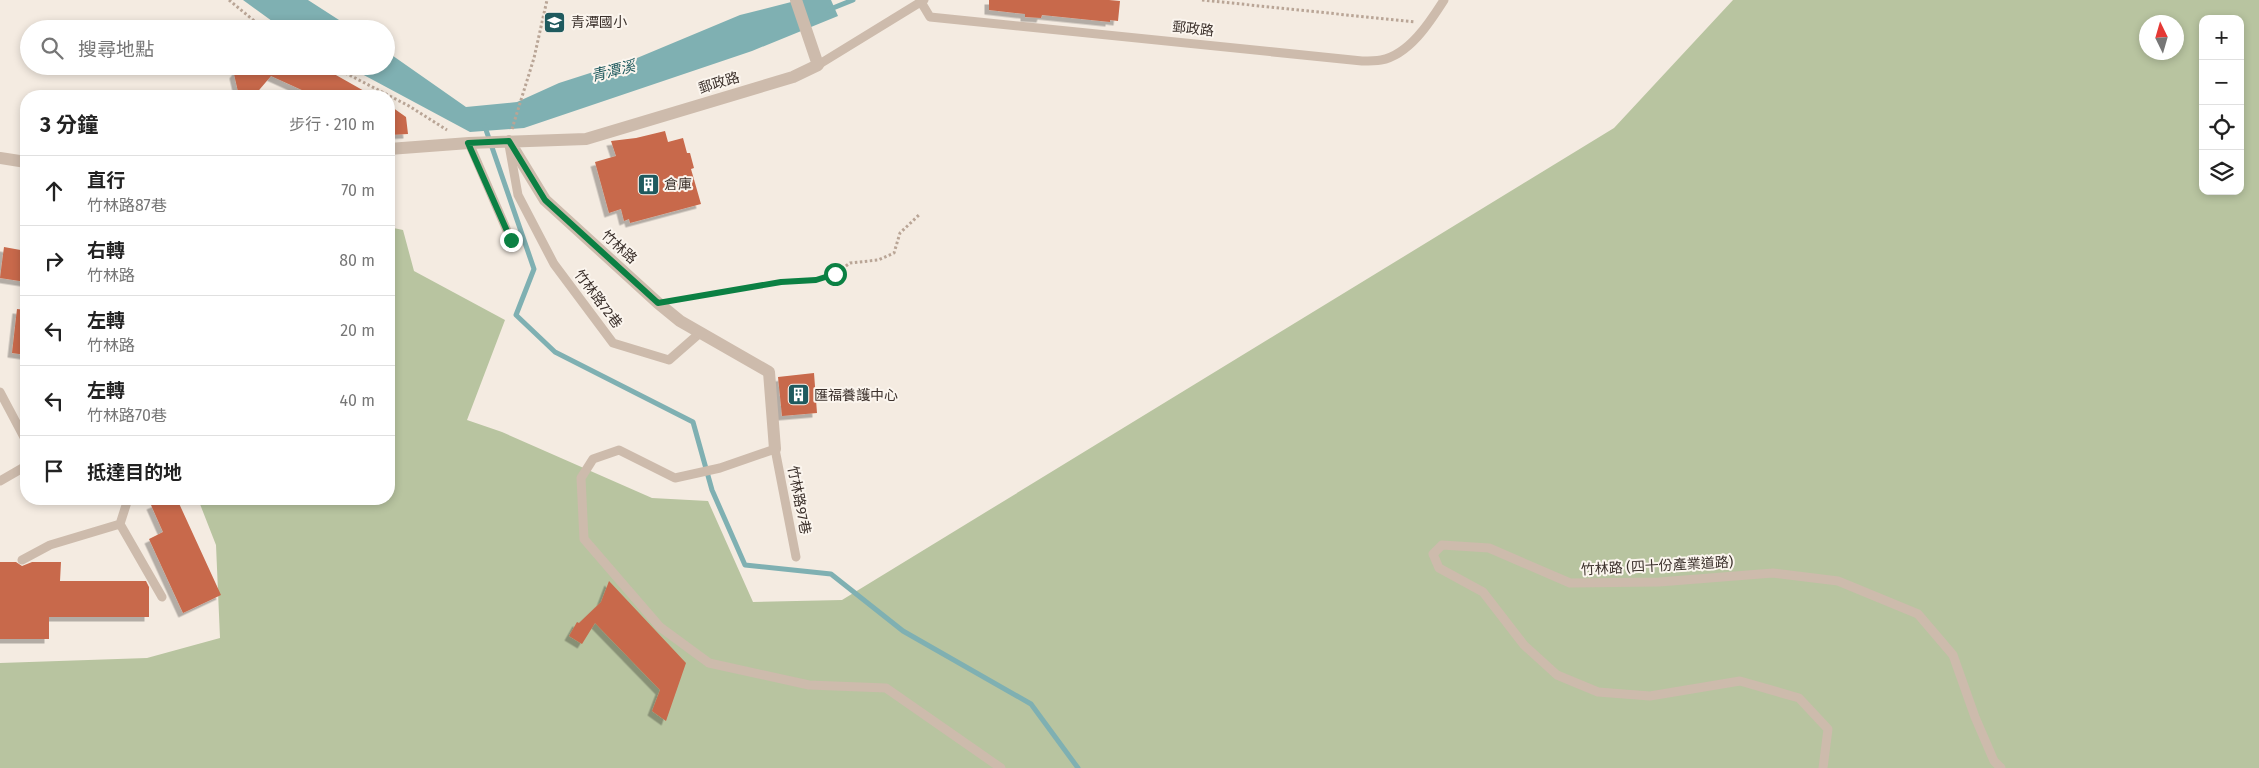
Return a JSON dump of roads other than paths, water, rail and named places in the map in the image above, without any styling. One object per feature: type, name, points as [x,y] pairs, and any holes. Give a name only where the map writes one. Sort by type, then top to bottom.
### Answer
[{"type":"street","points":[[796,0],[818,65]]},
{"type":"street","name":"郵政路","points":[[509,141],[586,139],[793,77],[818,65]]},
{"type":"street","points":[[395,149],[509,141]]},
{"type":"street","name":"竹林路","points":[[509,141],[545,200],[658,303],[680,321],[768,372],[775,449]]},
{"type":"street","points":[[0,158],[20,161]]},
{"type":"lane","name":"郵政路","points":[[818,65],[923,1],[930,17],[1362,61],[1382,60],[1396,55],[1427,28],[1444,0]]},
{"type":"lane","name":"竹林路72巷","points":[[509,141],[518,195],[554,264],[613,343],[669,360],[701,332]]},
{"type":"lane","points":[[468,143],[511,240]]},
{"type":"lane","points":[[0,392],[20,430]]},
{"type":"lane","points":[[775,449],[720,468],[675,478],[618,450],[593,459],[581,478],[584,539],[660,627],[709,664],[809,685],[886,688],[1001,768]]},
{"type":"lane","name":"竹林路97巷","points":[[775,449],[796,557]]},
{"type":"lane","points":[[0,480],[20,469]]},
{"type":"lane","points":[[126,505],[120,524],[162,597]]},
{"type":"lane","points":[[22,560],[50,545],[120,524]]},
{"type":"lane","name":"竹林路 (四十份產業道路)","points":[[1823,768],[1828,729],[1799,698],[1740,681],[1650,696],[1598,692],[1557,675],[1524,645],[1483,592],[1439,568],[1433,554],[1442,545],[1489,548],[1570,583],[1659,582],[1773,573],[1838,581],[1918,614],[1924,620],[1953,655],[1975,718],[1994,761],[2001,768]]},
{"type":"water","points":[[243,0],[308,0],[339,20],[271,20]]},
{"type":"water","points":[[799,0],[831,0],[838,16],[752,51],[524,128],[470,132],[395,92],[395,90],[364,75],[395,75],[395,57],[466,107],[517,102],[559,83],[637,58],[740,15]]},
{"type":"waterway","name":"青潭溪","points":[[828,10],[853,0]]},
{"type":"waterway","points":[[485,127],[534,269],[516,315],[555,352],[693,422],[712,490],[745,565],[831,574],[903,631],[1031,704],[1078,768]]},
{"type":"place","name":"青潭國小","points":[[555,22]]},
{"type":"place","name":"倉庫","points":[[648,184]]},
{"type":"place","name":"匯福養護中心","points":[[798,395]]}]
